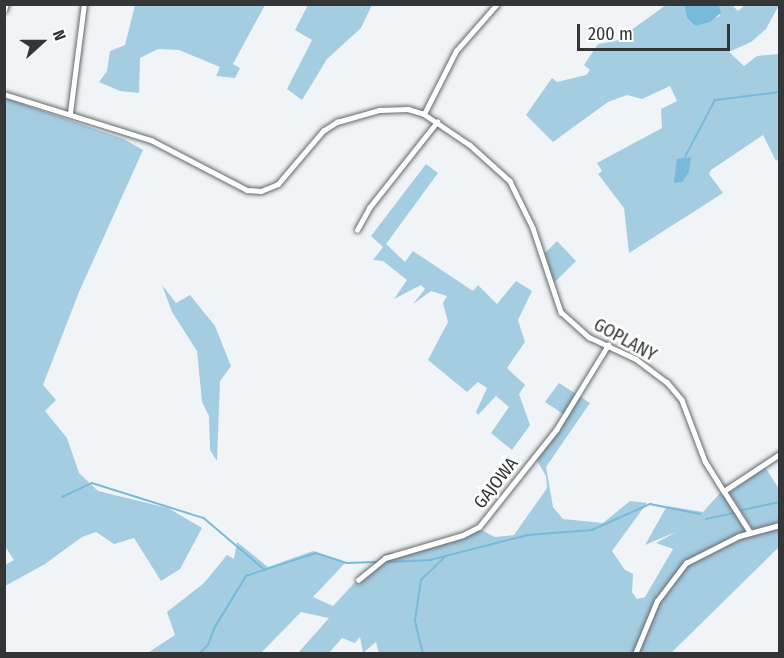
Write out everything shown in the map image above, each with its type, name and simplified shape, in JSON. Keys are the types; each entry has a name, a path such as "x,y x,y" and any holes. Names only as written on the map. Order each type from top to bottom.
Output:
{"street":[{"path":"4,10 6,4"},
{"path":"70,113 84,4"},
{"path":"424,114 456,51 497,4"},
{"name":"GOPLANY","path":"4,94 38,107 70,113 151,141 188,157 230,184 261,191 278,184 323,131 337,122 388,109 424,114 510,181 533,228 561,312 577,328 636,359 676,392 705,461 750,532"},
{"path":"357,230 369,208 437,122"},
{"name":"GAJOWA","path":"358,580 385,558 463,535 479,527 556,430 608,345"},
{"path":"724,492 780,454"},
{"path":"635,654 657,601 675,573 691,559 750,532 780,525"}],"shaded area":[{"path":"135,4 265,5 233,64 240,68 235,78 216,76 220,67 179,50 158,49 140,58 139,93 120,91 99,82 107,71 110,51 125,45"},
{"path":"308,5 372,5 361,28 327,59 302,100 287,89 312,40 295,30"},
{"path":"666,5 684,5 687,18 695,26 720,16 719,5 732,5 738,11 745,5 779,5 766,29 751,42 729,52 744,66 757,56 779,54 779,158 776,161 763,135 711,170 709,174 723,193 629,253 624,208 598,174 602,171 597,163 662,128 661,109 677,101 670,86 642,99 627,95 608,102 553,142 526,115 552,78 557,82 586,75 590,70 584,65 598,44 616,41"},
{"path":"684,5 719,5 721,13 710,22 695,26 687,18"},
{"path":"5,98 124,139 143,150 79,292 43,385 56,400 45,411 67,438 79,473 98,491 168,508 202,528 180,569 161,581 134,538 114,544 96,532 82,537 45,564 5,586 5,565 14,560 4,545"},
{"path":"691,157 689,172 682,182 674,183 677,159"},
{"path":"426,164 438,173 386,244 405,262 413,251 473,291 478,285 497,304 516,281 532,291 518,320 525,342 507,368 525,385 519,394 530,425 512,450 491,433 509,407 496,396 478,415 476,412 487,388 478,382 467,392 428,360 448,322 443,303 447,296 431,291 413,304 425,289 421,285 394,299 407,280 383,261 373,260 383,247 371,236"},
{"path":"557,241 576,261 553,284 544,254"},
{"path":"162,285 176,303 190,295 215,326 231,366 220,381 217,461 210,450 209,416 202,402 197,351 172,312"},
{"path":"559,383 590,403 546,467 553,507 563,519 603,523 630,501 647,503 612,551 625,570 633,574 632,592 637,599 645,597 673,549 656,543 676,532 645,545 667,506 703,512 721,492 749,534 779,528 779,547 671,653 379,654 376,642 363,653 360,637 355,643 342,638 329,653 298,653 329,618 301,612 261,653 146,654 175,635 167,612 204,583 227,555 234,559 237,542 268,567 313,551 346,562 313,597 333,606 357,580 378,567 372,565 385,554 393,552 394,557 479,529 495,537 514,535 547,488 546,476 535,457 566,416 545,402"},
{"path":"765,467 779,489 779,522 757,529 752,528 729,493"}],"waterway":[{"path":"685,157 715,100 780,92"},
{"path":"62,497 92,483 204,518 265,570"},
{"path":"742,510 780,502"},
{"path":"388,562 430,560 528,535 592,530 650,504 700,514"},
{"path":"706,519 734,513"},
{"path":"199,654 208,645 215,627 246,576 316,553 346,563 376,562"},
{"path":"423,654 415,621 421,580 444,558"}]}
